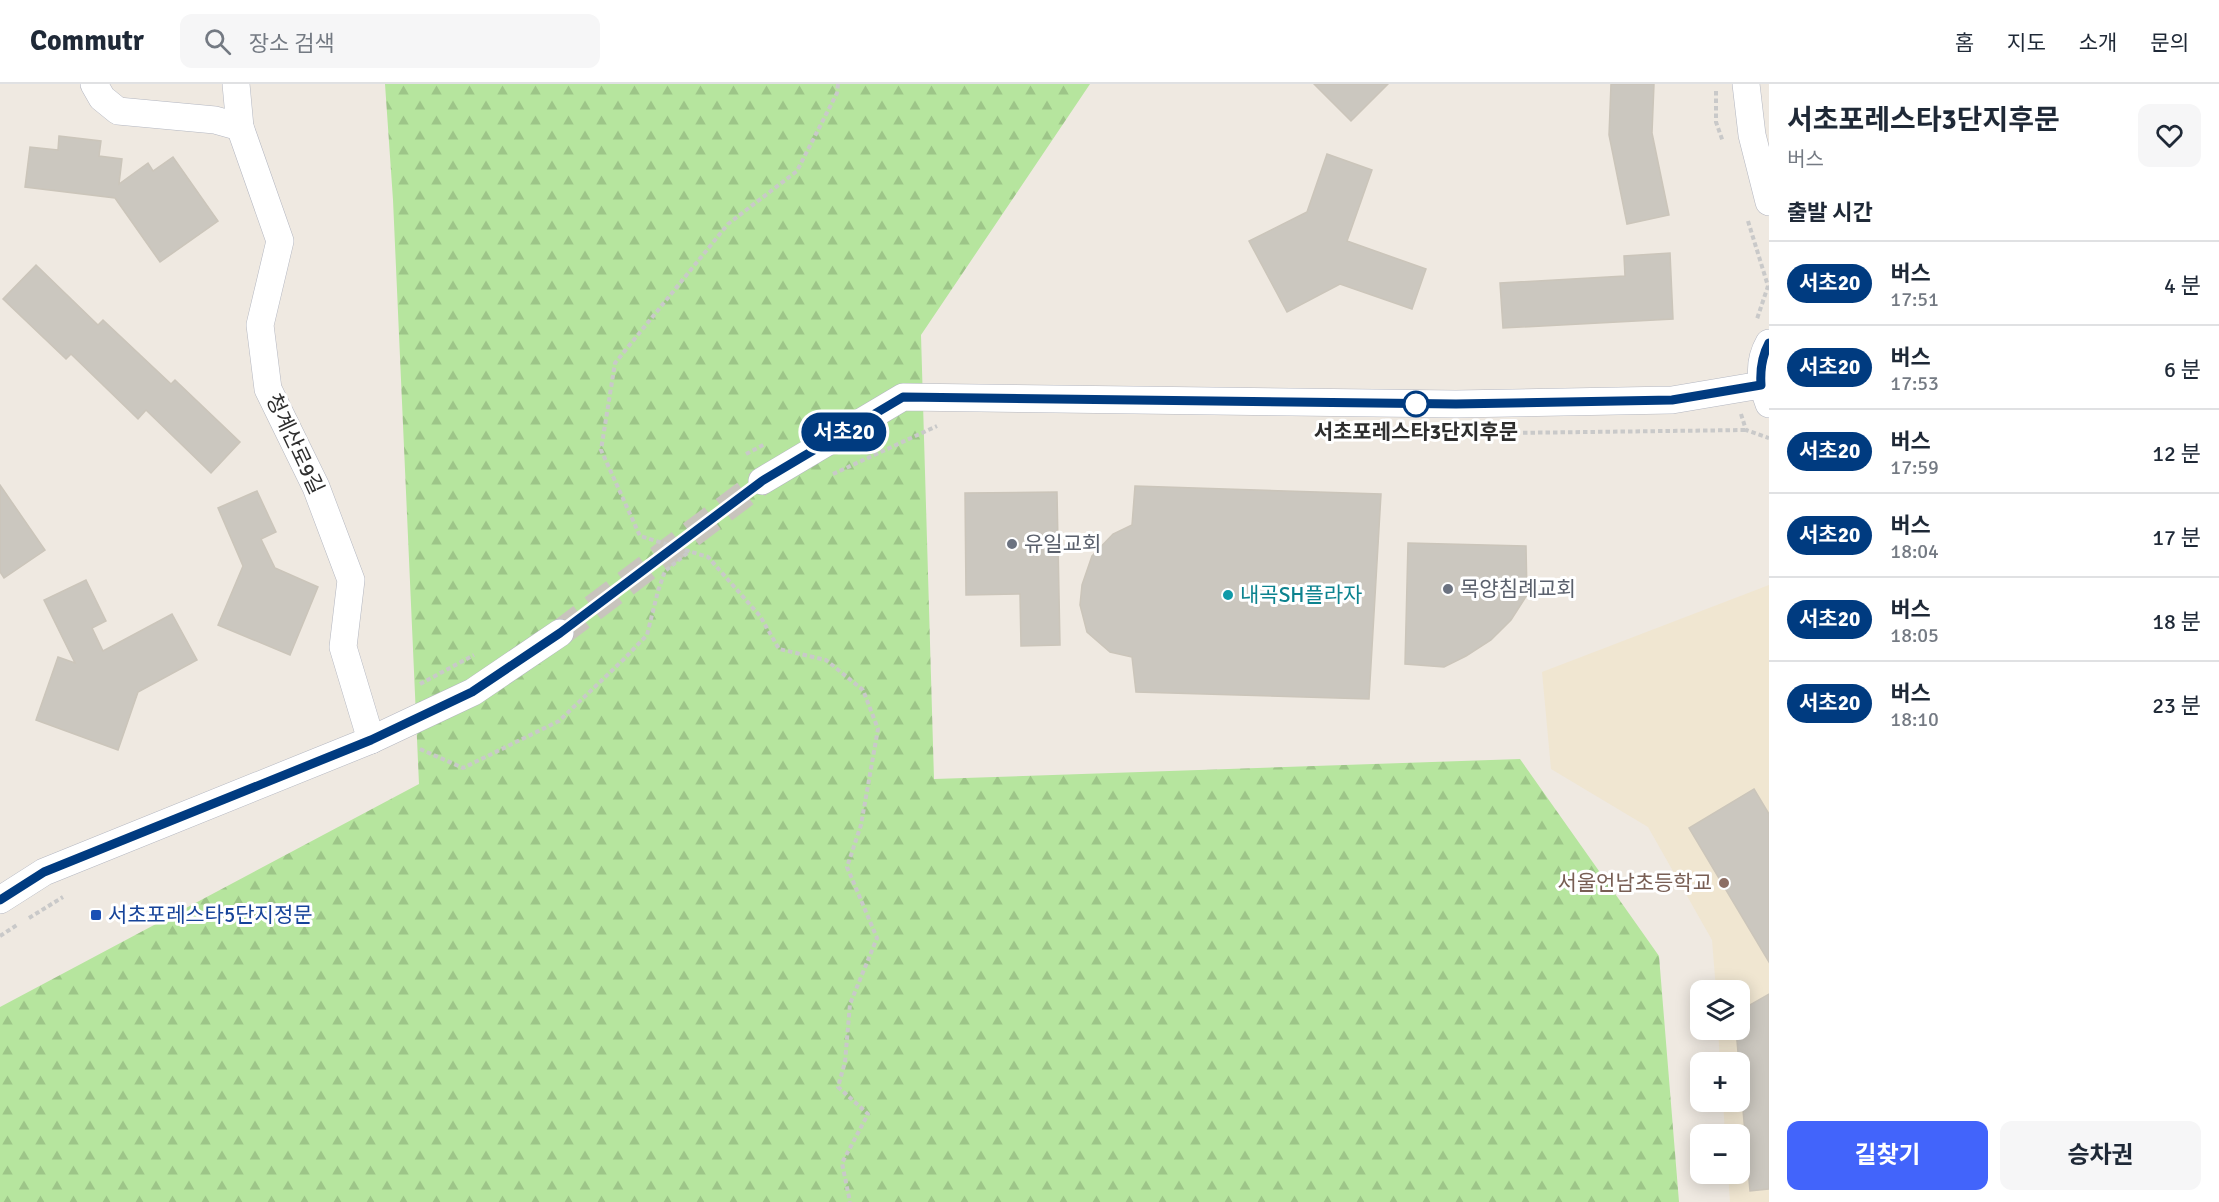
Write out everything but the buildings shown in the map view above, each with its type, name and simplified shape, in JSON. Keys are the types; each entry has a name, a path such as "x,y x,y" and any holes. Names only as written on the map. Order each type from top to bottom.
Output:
{"street":[{"path":"94,84 102,98 118,111 215,120 240,127"},
{"name":"청계산로9길","path":"236,84 240,127 280,242 260,325 268,389 316,487 351,580 343,647 371,740"},
{"path":"1746,84 1752,135 1769,202"},
{"path":"762,481 903,397 1456,404 1672,400 1734,390 1765,395 1760,373 1764,352 1762,333"},
{"path":"0,900 44,872 371,740 472,692 560,633"}],"path":[{"path":"838,84 837,93 796,171 728,224 615,363 601,450 640,536 708,556 760,616 779,649 826,660 862,690 878,729 861,825 848,867 877,938 850,1004 845,1062 838,1087 868,1114 842,1163 850,1202"},
{"path":"1716,84 1716,122 1723,144"},
{"path":"1747,220 1768,286 1762,333"},
{"path":"1734,390 1746,430"},
{"path":"831,475 937,426"},
{"path":"1500,433 1746,430 1769,438"},
{"path":"419,748 464,768 559,721 647,634 665,571 690,551"}],"shaded area":[{"name":"서울언남초등학교","path":"1769,585 1769,1202 1730,1202 1729,1184 1750,1184 1750,1124 1724,1124 1724,1112 1750,1112 1750,1052 1719,1052 1719,1040 1750,1040 1750,980 1715,980 1712,940 1648,827 1551,769 1542,672"}],"green space":[{"path":"385,84 1090,84 921,335 934,779 1520,759 1659,956 1679,1202 0,1202 0,1007 419,784 393,200"}],"tunnel":[{"path":"560,633 762,481"}],"bus line":[{"name":"서초20","path":"0,900 44,872 371,740 472,692 560,633 762,481 903,397 1456,404 1672,400 1761,385 1760,373 1764,352 1769,343"}],"place":[{"name":"서초포레스타3단지후문","path":"1416,404"},
{"name":"유일교회","path":"1012,544"},
{"name":"목양침례교회","path":"1448,589"},
{"name":"내곡SH플라자","path":"1228,595"},
{"name":"서울언남초등학교","path":"1724,883"},
{"name":"서초포레스타5단지정문","path":"96,915"}]}
